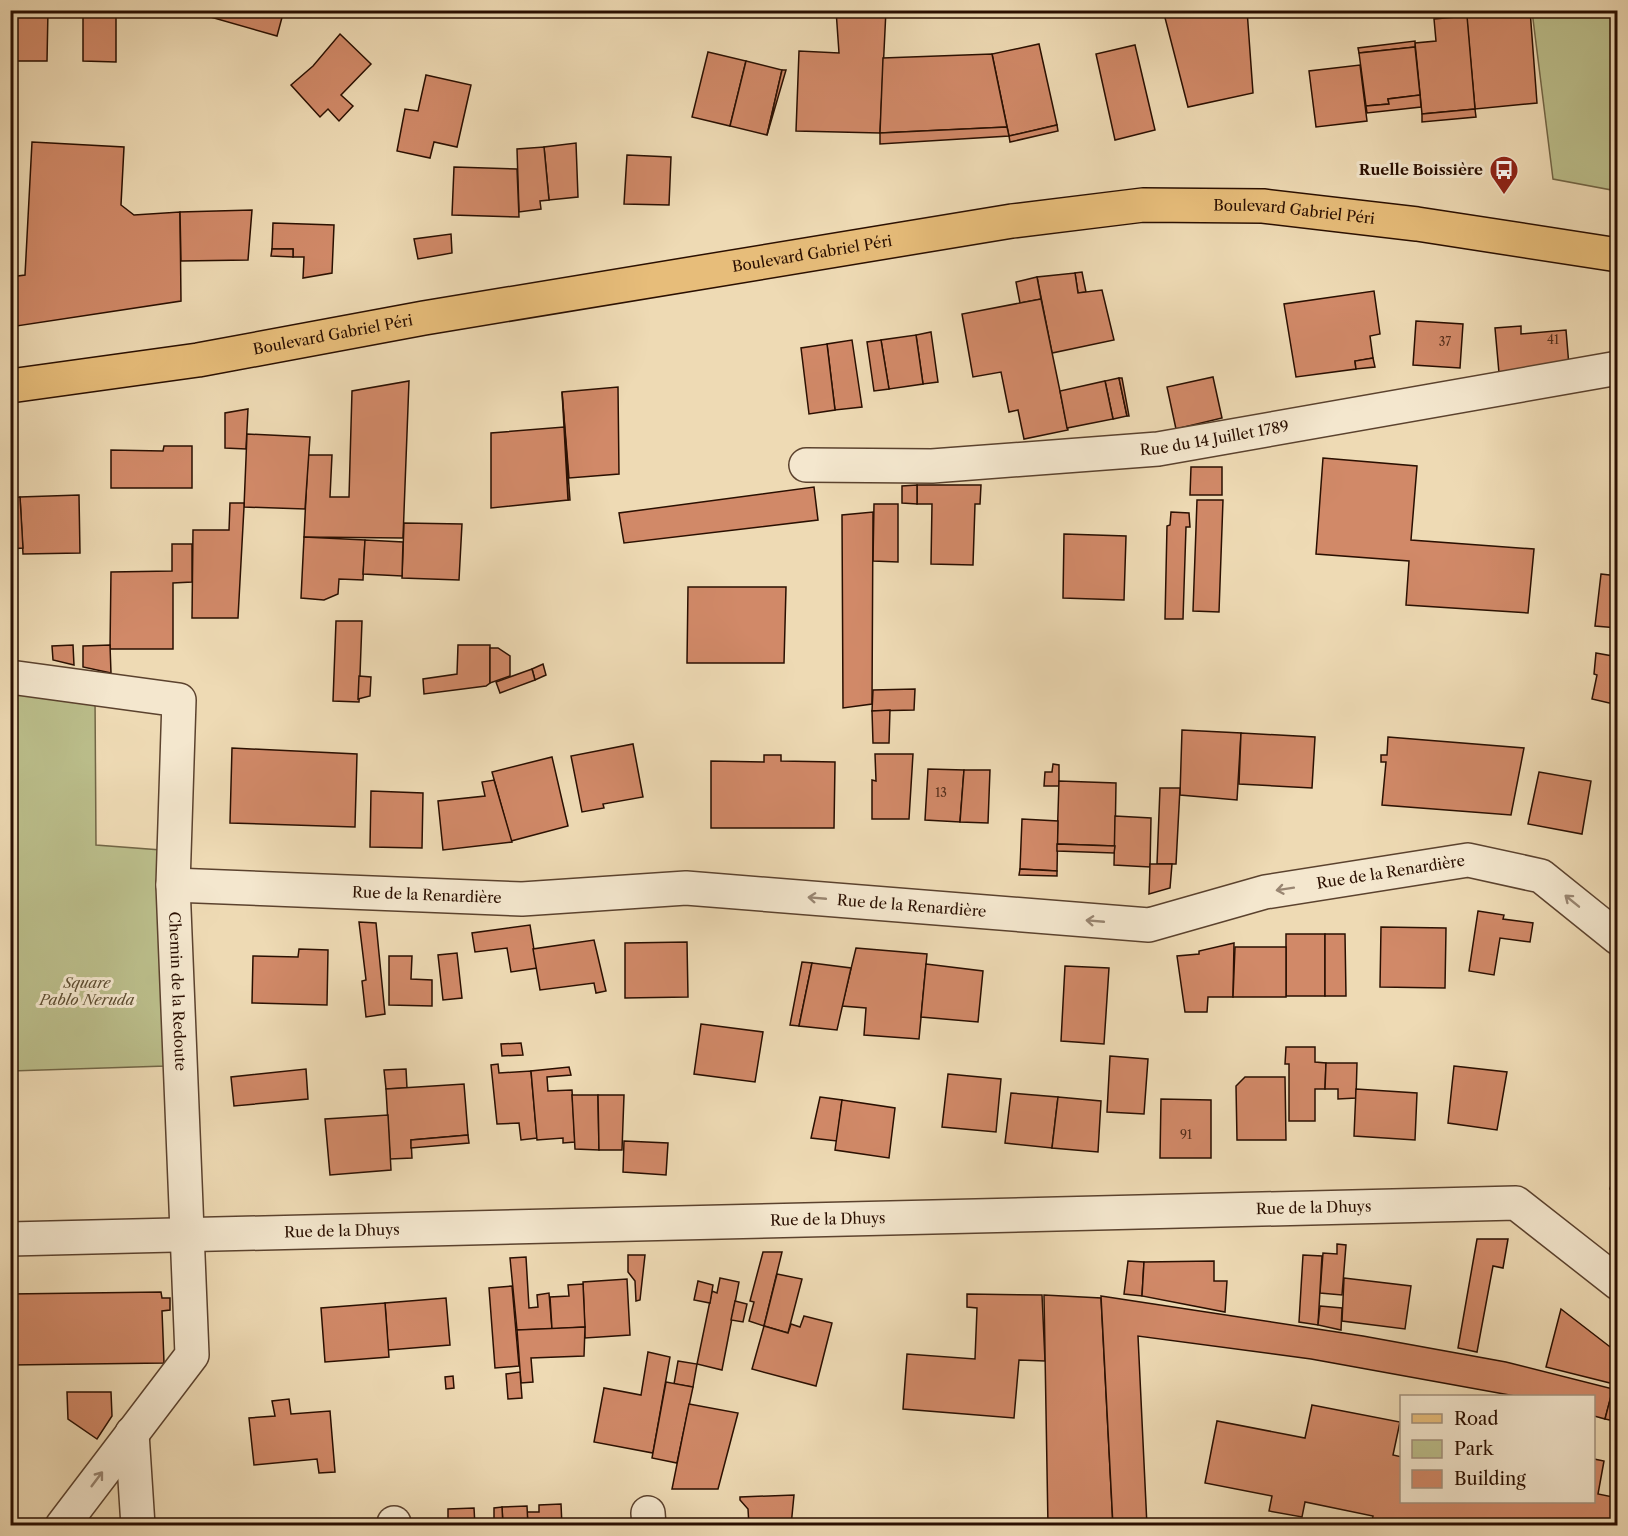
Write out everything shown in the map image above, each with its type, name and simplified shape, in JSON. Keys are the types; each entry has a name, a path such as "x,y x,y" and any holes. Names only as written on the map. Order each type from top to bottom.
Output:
{"main road":[{"name":"Boulevard Gabriel Péri","path":"10,386 198,360 424,318 1012,221 1143,205 1263,206 1417,224 1617,255"}],"street":[{"name":"Rue du 14 Juillet 1789","path":"807,465 932,466 1158,449 1617,368"},
{"name":"Chemin de la Redoute","path":"10,677 179,700 173,885 192,1355 62,1526"},
{"name":"Rue de la Renardière","path":"173,885 522,899 686,888 1149,925 1265,892 1468,860 1541,876 1617,938"},
{"name":"Rue de la Dhuys","path":"10,1239 1516,1203 1617,1283"},
{"path":"132,1433 138,1526"}],"green space":[{"path":"1532,11 1617,11 1617,191 1553,179"},
{"name":"Square Pablo Neruda","path":"10,685 95,695 96,845 161,850 166,1066 11,1071"}],"building":[{"path":"15,10 48,10 47,61 14,61"},
{"path":"83,10 116,10 116,62 83,61"},
{"path":"186,10 284,10 277,36"},
{"path":"836,10 886,10 880,133 796,131 799,51 839,53"},
{"path":"1163,10 1247,10 1253,93 1188,107"},
{"path":"1466,10 1530,10 1537,103 1475,109"},
{"path":"1467,16 1475,109 1422,114 1415,43 1436,41 1434,19"},
{"path":"340,34 371,64 341,95 353,106 339,121 328,109 320,117 291,85 313,66"},
{"path":"1415,41 1415,47 1359,53 1358,48"},
{"path":"1039,44 1057,125 1009,136 992,54"},
{"path":"1135,45 1155,130 1115,140 1096,54"},
{"path":"1415,47 1420,95 1388,99 1389,104 1366,106 1359,53"},
{"path":"708,52 746,61 730,126 692,117"},
{"path":"992,54 1007,127 880,133 883,58"},
{"path":"746,61 782,70 767,135 730,126"},
{"path":"1360,65 1367,121 1316,127 1309,71"},
{"path":"782,70 786,70 767,135"},
{"path":"426,75 471,85 457,147 434,142 430,158 397,151 405,109 418,111"},
{"path":"1420,95 1421,107 1367,113 1366,106 1389,104 1388,99"},
{"path":"1475,109 1476,117 1422,122 1422,114"},
{"path":"1057,125 1058,131 1010,142 1009,136"},
{"path":"1007,127 1009,136 880,144 880,133"},
{"path":"32,142 124,147 121,205 134,215 180,212 181,301 10,327 10,277 25,275"},
{"path":"576,143 578,197 549,200 544,147"},
{"path":"544,147 549,200 540,201 541,209 519,212 517,149"},
{"path":"627,155 671,157 669,205 624,204"},
{"path":"454,167 517,169 519,217 452,215"},
{"path":"252,210 248,260 181,261 180,212"},
{"path":"273,223 334,225 332,273 303,278 304,257 293,257 293,249 272,249"},
{"path":"451,234 452,253 418,259 414,239"},
{"path":"272,249 293,249 293,257 271,256"},
{"path":"1082,272 1086,292 1078,293 1075,273"},
{"path":"1075,273 1078,293 1102,290 1114,340 1052,353 1037,277"},
{"path":"1037,277 1041,299 1020,303 1016,282"},
{"path":"1374,291 1380,334 1370,336 1373,358 1355,361 1356,369 1296,377 1284,304"},
{"path":"1041,299 1068,430 1024,439 1018,410 1009,412 1001,372 973,377 962,314"},
{"path":"1416,321 1463,324 1460,368 1413,365"},
{"path":"1521,326 1521,334 1566,330 1569,366 1499,373 1495,328"},
{"path":"931,332 938,382 923,384 916,335"},
{"path":"916,335 923,384 889,389 881,340"},
{"path":"852,340 862,407 835,410 827,344"},
{"path":"881,340 889,389 874,391 867,342"},
{"path":"827,344 835,410 809,414 801,348"},
{"path":"1373,358 1375,367 1356,369 1355,361"},
{"path":"1213,377 1222,418 1176,429 1167,387"},
{"path":"1119,378 1127,416 1113,419 1105,381"},
{"path":"1119,378 1122,378 1129,416 1127,416"},
{"path":"409,381 403,538 304,537 308,455 332,455 330,497 349,497 352,391"},
{"path":"1105,381 1113,419 1067,428 1060,391"},
{"path":"618,387 619,474 569,478 562,392"},
{"path":"562,392 570,500 568,500"},
{"path":"248,409 246,449 225,448 225,413"},
{"path":"564,427 568,500 491,508 491,433"},
{"path":"247,434 310,437 305,509 244,507"},
{"path":"164,446 192,446 192,488 111,488 111,450 163,451"},
{"path":"1323,458 1417,466 1411,540 1534,549 1528,613 1406,605 1409,561 1316,554"},
{"path":"1191,467 1222,467 1222,495 1190,495"},
{"path":"917,485 981,485 980,504 975,504 973,565 931,564 932,504 917,504"},
{"path":"917,485 917,504 902,503 902,486"},
{"path":"814,487 818,520 624,543 619,513"},
{"path":"79,495 80,553 23,554 20,497"},
{"path":"20,497 23,548 10,549 10,498"},
{"path":"1197,500 1223,500 1219,612 1193,611"},
{"path":"230,503 244,503 238,618 192,618 193,530 229,530"},
{"path":"874,504 898,504 898,562 873,561"},
{"path":"873,512 872,704 843,708 842,515"},
{"path":"1171,512 1189,513 1190,527 1186,527 1183,619 1165,619 1167,526 1170,525"},
{"path":"404,523 462,524 459,580 402,578"},
{"path":"1064,534 1126,536 1124,600 1063,598"},
{"path":"304,537 365,540 363,580 339,579 338,594 324,600 301,598"},
{"path":"365,540 403,542 402,576 363,574"},
{"path":"172,544 192,544 192,582 173,583 173,649 110,649 111,572 172,571"},
{"path":"1601,574 1618,576 1618,628 1595,626"},
{"path":"688,587 786,587 784,663 687,663"},
{"path":"336,621 362,621 359,702 333,701"},
{"path":"73,645 74,665 53,660 52,646"},
{"path":"110,645 111,673 83,667 83,646"},
{"path":"458,645 490,645 490,683 486,686 424,694 423,679 457,674"},
{"path":"490,648 498,648 510,656 510,676 490,683"},
{"path":"1596,653 1618,657 1618,705 1592,699 1597,675 1594,674"},
{"path":"543,664 546,675 535,680 532,669"},
{"path":"532,669 535,680 500,693 496,682"},
{"path":"359,676 371,677 370,696 358,699"},
{"path":"915,689 914,710 872,711 873,690"},
{"path":"890,710 889,743 873,743 872,711"},
{"path":"1182,730 1241,733 1237,800 1180,795"},
{"path":"1241,733 1315,737 1312,788 1239,784"},
{"path":"1388,737 1524,748 1511,815 1382,805 1386,762 1381,762 1381,755 1387,755"},
{"path":"633,744 643,797 603,804 604,808 582,812 571,756"},
{"path":"232,748 357,754 355,827 230,823"},
{"path":"875,754 913,754 909,819 872,819 872,780 876,781"},
{"path":"764,755 781,755 781,761 835,762 834,828 711,828 711,761 764,762"},
{"path":"552,757 568,826 511,841 492,772"},
{"path":"1053,764 1059,765 1059,786 1044,786 1045,772 1052,772"},
{"path":"928,769 964,770 960,822 925,820"},
{"path":"964,770 990,770 988,823 960,822"},
{"path":"1539,772 1591,781 1582,834 1528,824"},
{"path":"494,780 512,842 443,850 438,801 485,796 482,782"},
{"path":"1059,781 1116,783 1115,846 1057,844"},
{"path":"1160,788 1180,788 1176,864 1157,864"},
{"path":"371,791 423,793 422,848 370,847"},
{"path":"1115,816 1151,818 1150,867 1114,865"},
{"path":"1022,819 1058,821 1057,871 1020,869"},
{"path":"1057,844 1115,846 1114,853 1057,851"},
{"path":"1150,864 1172,864 1170,888 1149,894"},
{"path":"1020,869 1057,871 1057,876 1019,875"},
{"path":"1478,911 1504,915 1503,919 1533,923 1530,942 1500,938 1494,975 1469,971"},
{"path":"359,922 376,923 385,1014 366,1017 362,981 366,980"},
{"path":"530,925 537,968 511,972 507,948 475,952 472,933"},
{"path":"1381,927 1446,928 1445,988 1380,987"},
{"path":"1286,934 1325,934 1325,996 1286,996"},
{"path":"1325,934 1345,934 1346,996 1325,996"},
{"path":"594,940 606,991 596,993 594,983 540,990 533,949"},
{"path":"687,942 688,997 625,998 625,943"},
{"path":"1234,943 1233,997 1208,997 1207,1012 1185,1012 1177,956 1199,954 1199,951"},
{"path":"1235,947 1286,947 1286,997 1233,997"},
{"path":"856,948 927,954 919,1039 864,1035 866,1008 842,1006"},
{"path":"299,949 328,950 327,1005 252,1003 253,956 298,957"},
{"path":"457,953 462,998 443,1000 438,955"},
{"path":"389,956 412,956 411,979 432,980 432,1006 389,1005"},
{"path":"802,962 812,963 799,1026 790,1025"},
{"path":"812,963 851,968 837,1030 799,1026"},
{"path":"926,964 983,971 978,1022 921,1017"},
{"path":"1065,966 1109,968 1104,1044 1061,1041"},
{"path":"701,1024 763,1032 755,1082 694,1074"},
{"path":"521,1043 523,1055 502,1056 501,1044"},
{"path":"1286,1047 1315,1047 1315,1062 1326,1063 1325,1089 1315,1089 1315,1121 1289,1121 1289,1064 1285,1064"},
{"path":"1110,1056 1148,1059 1144,1114 1107,1112"},
{"path":"1326,1063 1357,1063 1356,1098 1338,1099 1338,1089 1325,1089"},
{"path":"498,1064 499,1073 531,1071 537,1138 521,1140 519,1123 497,1124 491,1065"},
{"path":"1454,1066 1507,1072 1497,1130 1448,1123"},
{"path":"569,1067 571,1075 547,1077 548,1091 572,1090 575,1142 563,1143 563,1138 537,1140 531,1071"},
{"path":"306,1069 308,1099 234,1106 231,1077"},
{"path":"406,1069 407,1088 386,1089 384,1070"},
{"path":"948,1074 1001,1079 996,1132 942,1127"},
{"path":"1245,1077 1285,1077 1286,1140 1237,1140 1236,1086"},
{"path":"464,1084 468,1135 411,1140 412,1158 390,1159 386,1089"},
{"path":"1356,1089 1417,1093 1415,1140 1354,1136"},
{"path":"1011,1093 1058,1097 1052,1148 1005,1143"},
{"path":"572,1095 598,1095 599,1150 575,1149"},
{"path":"598,1095 624,1095 622,1150 599,1150"},
{"path":"820,1097 842,1100 837,1141 811,1138"},
{"path":"1058,1097 1101,1101 1098,1152 1052,1148"},
{"path":"1161,1099 1211,1100 1211,1158 1160,1158"},
{"path":"842,1100 895,1108 889,1158 835,1150"},
{"path":"388,1115 391,1170 330,1175 325,1119"},
{"path":"468,1135 469,1143 411,1148 411,1140"},
{"path":"624,1141 668,1143 666,1175 623,1172"},
{"path":"1618,1158 1618,1191 1610,1189"},
{"path":"1477,1239 1508,1239 1503,1268 1493,1266 1477,1352 1458,1348"},
{"path":"1337,1244 1346,1245 1342,1295 1320,1293 1323,1253 1337,1254"},
{"path":"763,1252 782,1252 764,1326 749,1321 754,1302 750,1301"},
{"path":"628,1255 645,1255 640,1300 636,1301 635,1281 628,1272"},
{"path":"1303,1255 1322,1256 1318,1325 1299,1322"},
{"path":"526,1257 529,1308 538,1307 537,1295 549,1293 552,1329 517,1330 510,1258"},
{"path":"1128,1261 1144,1262 1142,1296 1124,1294"},
{"path":"1214,1261 1214,1281 1227,1281 1225,1312 1142,1296 1144,1262"},
{"path":"777,1274 802,1279 788,1333 764,1326"},
{"path":"720,1278 739,1282 722,1370 697,1364 712,1291 717,1293"},
{"path":"1344,1278 1411,1286 1405,1329 1342,1321"},
{"path":"627,1279 630,1335 585,1338 583,1282"},
{"path":"698,1281 713,1285 710,1303 694,1300"},
{"path":"583,1284 585,1327 552,1329 550,1297 569,1296 568,1285"},
{"path":"512,1286 519,1366 495,1368 489,1288"},
{"path":"161,1292 162,1298 170,1298 170,1310 162,1311 164,1363 10,1365 10,1294"},
{"path":"967,1294 1042,1295 1045,1361 1019,1360 1014,1418 903,1409 907,1354 975,1359 977,1308 967,1307"},
{"path":"1044,1295 1101,1298 1113,1526 1048,1526"},
{"path":"1101,1296 1363,1336 1506,1362 1613,1389 1605,1419 1595,1416 1595,1395 1509,1395 1311,1359 1138,1336 1147,1526 1113,1526"},
{"path":"446,1298 450,1345 388,1350 385,1303"},
{"path":"735,1301 747,1304 743,1322 731,1320"},
{"path":"385,1303 389,1357 325,1362 321,1308"},
{"path":"1320,1306 1342,1308 1341,1330 1318,1325"},
{"path":"1561,1309 1618,1353 1614,1384 1546,1367"},
{"path":"804,1316 832,1323 816,1386 752,1369 764,1326 788,1333 791,1324 800,1327"},
{"path":"585,1327 584,1356 531,1358 533,1382 521,1383 517,1330"},
{"path":"648,1352 670,1357 653,1453 594,1442 604,1388 641,1395"},
{"path":"678,1361 697,1364 693,1387 674,1384"},
{"path":"520,1372 522,1398 508,1399 506,1374"},
{"path":"453,1376 454,1388 446,1389 445,1377"},
{"path":"666,1382 693,1387 677,1463 652,1458"},
{"path":"67,1392 111,1392 112,1416 97,1439 68,1419"},
{"path":"1612,1392 1618,1393 1618,1422 1605,1419"},
{"path":"289,1399 291,1414 330,1411 335,1472 319,1473 317,1459 254,1465 249,1418 275,1416 272,1401"},
{"path":"689,1404 738,1413 718,1489 672,1489"},
{"path":"1312,1405 1400,1422 1393,1455 1400,1457 1400,1503 1595,1503 1595,1459 1604,1461 1598,1494 1618,1498 1618,1526 1426,1526 1406,1521 1405,1526 1371,1526 1373,1516 1305,1502 1302,1517 1269,1511 1272,1496 1205,1483 1217,1421 1305,1438"},
{"path":"794,1495 791,1526 749,1526 748,1509 740,1497"},
{"path":"561,1504 562,1526 528,1526 527,1512 539,1512 539,1505"},
{"path":"527,1506 528,1526 503,1526 502,1507"},
{"path":"502,1507 503,1526 494,1526 494,1508"},
{"path":"474,1508 475,1526 448,1526 448,1509"}],"place":[{"name":"Ruelle Boissière","path":"1504,196"}]}
